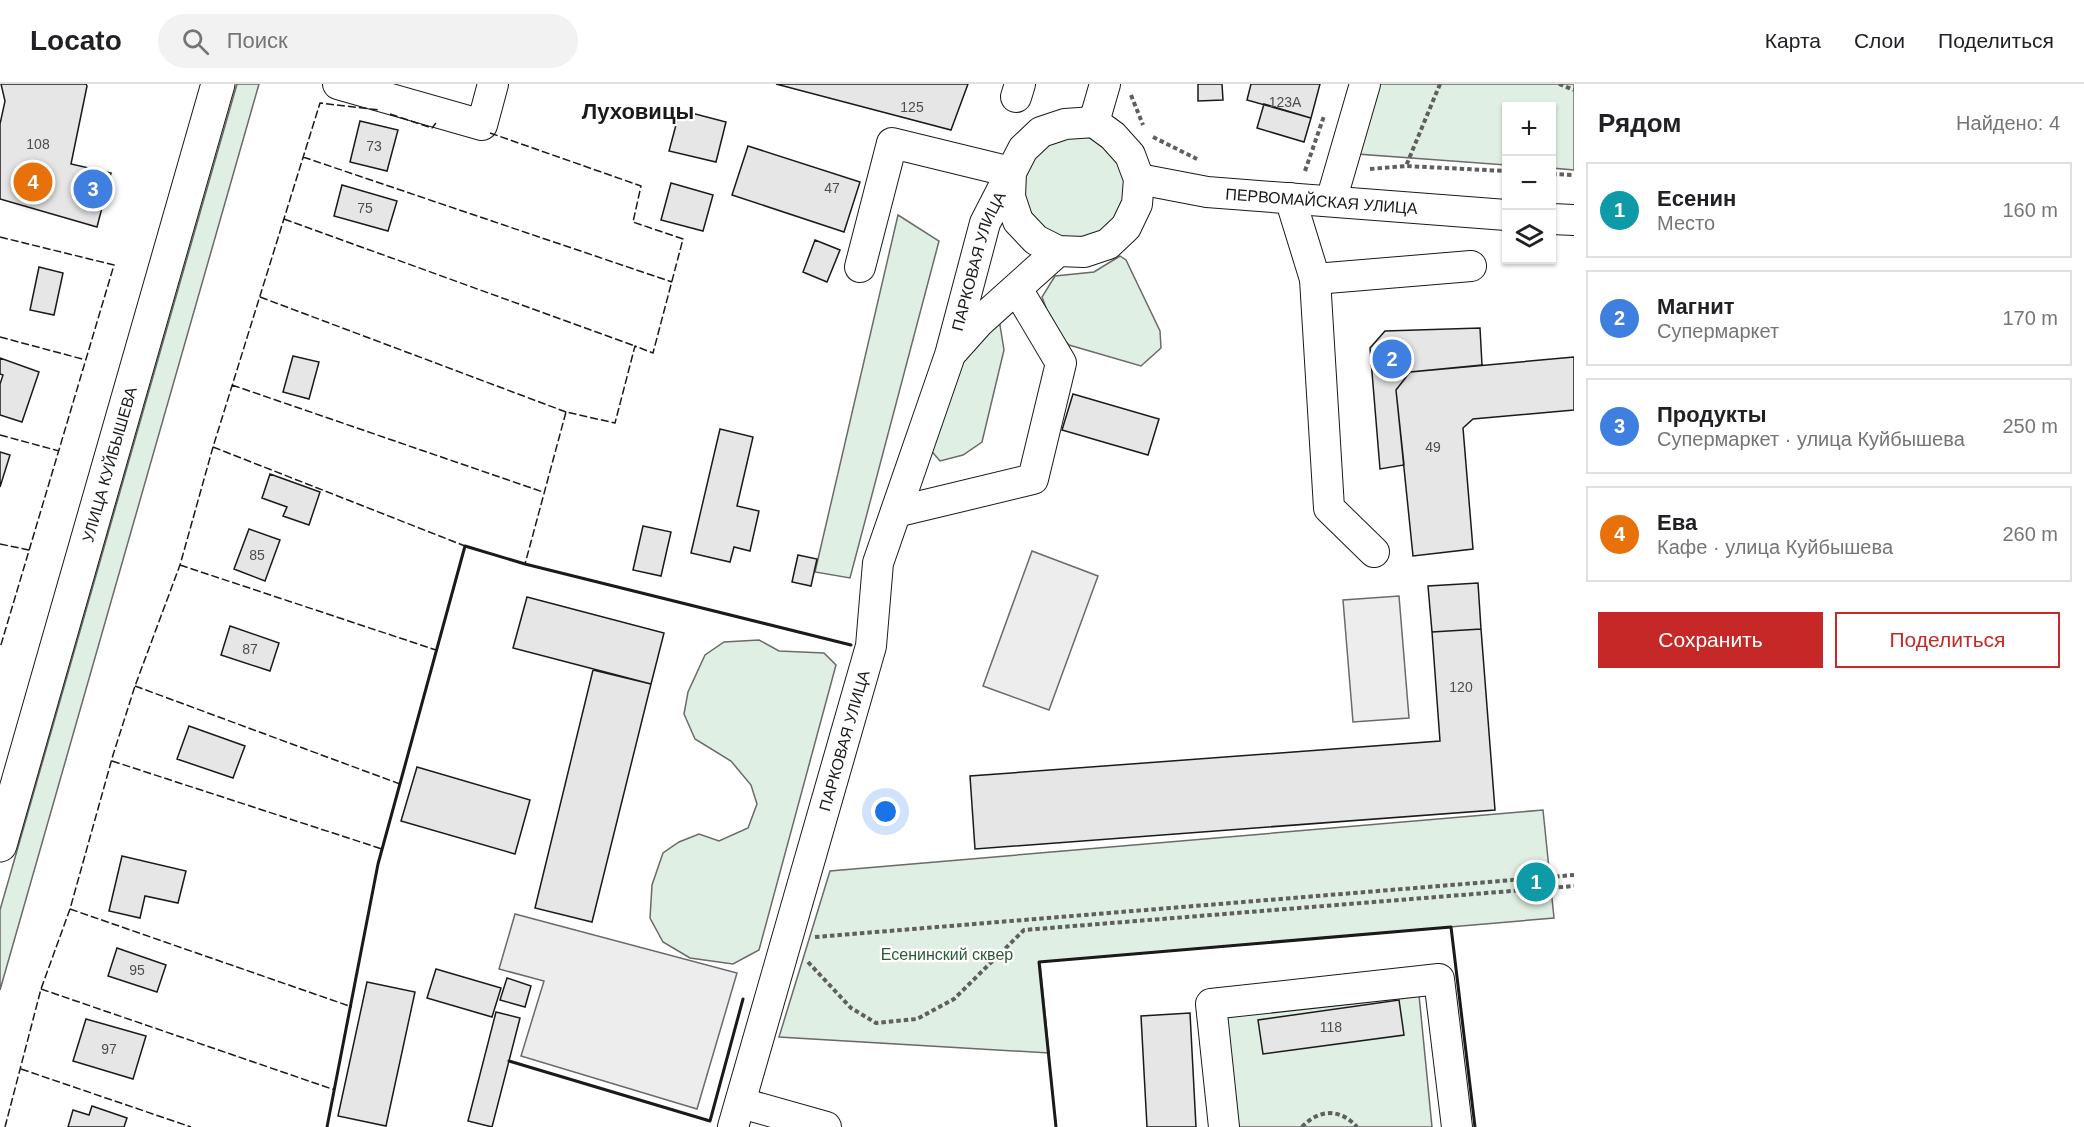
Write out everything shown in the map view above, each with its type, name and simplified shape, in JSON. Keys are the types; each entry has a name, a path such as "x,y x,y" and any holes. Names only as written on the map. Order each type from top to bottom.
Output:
{"highway":[{"name":"УЛИЦА КУЙБЫШЕВА","path":"0,845 218,84"}],"street":[{"path":"338,84 482,125 493,84"},
{"path":"1094,122 1105,84"},
{"path":"1331,201 1365,84"},
{"path":"1094,122 1113,136 1130,155 1139,179 1137,204 1126,227 1107,244 1084,252 1058,251 1036,240 1018,221 1010,197 1011,172 1023,149 1041,132 1065,124 1094,122"},
{"path":"860,267 892,142 1011,172"},
{"name":"ПАРКОВАЯ УЛИЦА","path":"737,1115 871,646 878,563 950,355 985,223 1011,172"},
{"name":"ПЕРВОМАЙСКАЯ УЛИЦА","path":"1139,179 1207,192 1502,215"},
{"path":"1290,198 1315,279 1329,507 1374,552"},
{"path":"1556,219 1574,220"},
{"name":"ПАРКОВАЯ УЛИЦА","path":"950,355 979,322 1058,251"},
{"path":"1315,279 1471,266"},
{"path":"896,512 1033,479 1061,363 1017,289"},
{"path":"1224,1127 1211,1004 1439,979 1457,1127"},
{"path":"737,1115 826,1127"}],"path":[{"path":"1134,84 1131,95 1146,133 1199,160"},
{"path":"1440,84 1406,166 1502,171"},
{"path":"1559,84 1574,90"},
{"path":"1556,174 1574,175"},
{"path":"788,939 1574,875"},
{"path":"788,939 851,1008 876,1023 917,1019 954,999 1024,930 1574,886"},
{"path":"1302,1127 1318,1114 1330,1112 1340,1114 1357,1127"}],"green space":[{"path":"237,84 259,84 0,990 0,910"},
{"path":"1380,84 1574,84 1574,170 1556,168 1556,102 1502,102 1502,165 1357,154"},
{"path":"1075,136 1095,139 1104,144 1118,158 1123,167 1126,187 1123,207 1118,216 1104,230 1095,235 1075,238 1055,235 1046,230 1032,216 1027,207 1024,187 1027,167 1032,158 1046,144 1055,139"},
{"path":"898,215 939,241 850,578 815,572"},
{"path":"1120,256 1126,260 1160,331 1161,348 1141,366 1069,345 1054,329 1042,297 1055,276 1094,272"},
{"path":"999,319 1004,350 982,442 963,455 940,461 928,447 958,359"},
{"path":"759,640 779,651 824,653 836,665 759,950 733,964 690,958 663,942 650,918 652,885 663,853 679,842 699,834 719,841 748,828 757,804 751,785 731,761 695,739 684,714 688,692 705,655 724,642"},
{"name":"Есенинский сквер","path":"1543,810 1554,918 1040,962 1049,1053 779,1037 830,871"},
{"path":"1419,995 1432,1127 1235,1127 1226,1014"}],"shaded area":[{"path":"1032,551 1098,576 1049,710 983,686"},
{"path":"1399,596 1409,718 1353,722 1343,600"},
{"path":"515,914 737,973 697,1109 521,1056 544,981 499,969"}],"building":[{"path":"1,84 86,84 71,164 111,173 97,227 0,199 0,124 5,101"},
{"path":"776,84 968,84 951,130"},
{"path":"1198,84 1222,84 1223,100 1198,101"},
{"path":"1251,84 1320,84 1311,118 1247,100"},
{"path":"1264,104 1311,118 1304,142 1257,128"},
{"path":"680,110 726,122 716,162 669,151"},
{"path":"360,121 398,130 387,171 350,162"},
{"path":"748,146 860,182 844,232 732,195"},
{"path":"671,183 713,195 703,231 661,220"},
{"path":"342,185 397,201 388,231 334,216"},
{"path":"815,240 840,250 827,282 803,272"},
{"path":"39,267 63,273 54,315 30,310"},
{"path":"1480,328 1482,365 1410,372 1396,390 1404,465 1380,469 1370,348 1385,331"},
{"path":"293,356 319,362 309,399 283,392"},
{"path":"1574,357 1574,410 1473,419 1463,428 1473,549 1413,556 1396,390 1410,372"},
{"path":"0,358 39,372 22,422 0,415 0,384 3,375 0,374"},
{"path":"1073,394 1159,419 1148,455 1062,430"},
{"path":"720,429 753,437 737,506 759,511 750,551 734,547 730,562 691,553"},
{"path":"0,452 10,455 0,487"},
{"path":"270,474 320,492 309,525 283,516 287,507 262,498"},
{"path":"643,526 671,532 661,576 633,570"},
{"path":"249,529 280,540 265,581 234,569"},
{"path":"798,555 817,559 811,586 792,582"},
{"path":"1478,583 1481,629 1432,632 1428,586"},
{"path":"527,597 664,633 651,684 513,648"},
{"path":"230,626 279,643 270,671 221,655"},
{"path":"1481,629 1495,810 975,849 970,776 1440,741 1432,632"},
{"path":"593,670 651,684 592,922 535,908"},
{"path":"189,726 245,746 233,778 177,759"},
{"path":"417,767 530,800 515,854 401,821"},
{"path":"122,856 186,871 178,903 145,896 140,918 109,911"},
{"path":"117,948 166,965 157,992 108,976"},
{"path":"436,969 501,988 492,1017 427,998"},
{"path":"507,978 531,986 525,1007 500,1000"},
{"path":"367,982 415,992 386,1126 338,1116"},
{"path":"1399,1000 1404,1035 1263,1054 1258,1020"},
{"path":"496,1012 520,1018 492,1127 468,1121"},
{"path":"1190,1013 1196,1127 1147,1127 1141,1016"},
{"path":"86,1019 146,1036 133,1079 73,1061"},
{"path":"92,1106 127,1118 124,1127 68,1127 73,1110 89,1115"}],"fence":[{"path":"5,1127 41,989 70,909 113,755 135,686 180,565 213,447 320,103 379,110"},
{"path":"390,114 432,128 436,123"},
{"path":"490,133 641,186 633,222 683,239 653,353 635,346 615,423 566,412 525,564"},
{"path":"303,157 672,282"},
{"path":"284,219 635,346"},
{"path":"0,237 114,265 0,648"},
{"path":"260,297 566,412"},
{"path":"0,337 86,360"},
{"path":"232,385 543,492"},
{"path":"0,435 59,451"},
{"path":"213,447 465,546"},
{"path":"0,544 29,550"},
{"path":"180,565 436,650"},
{"path":"135,686 400,784"},
{"path":"112,761 382,849"},
{"path":"70,909 352,1007"},
{"path":"41,989 335,1090"},
{"path":"21,1069 191,1127"}],"wall":[{"path":"327,1127 378,864 465,546 525,564 851,645"},
{"path":"1056,1127 1039,962 1451,927 1475,1127"},
{"path":"509,1061 710,1121 743,999"}],"place":[{"name":"Ева","path":"33,182"},
{"name":"Продукты","path":"93,189"},
{"name":"Магнит","path":"1392,359"},
{"name":"Есенин","path":"1536,882"}],"district":[{"name":"Луховицы","path":"638,111"}]}
